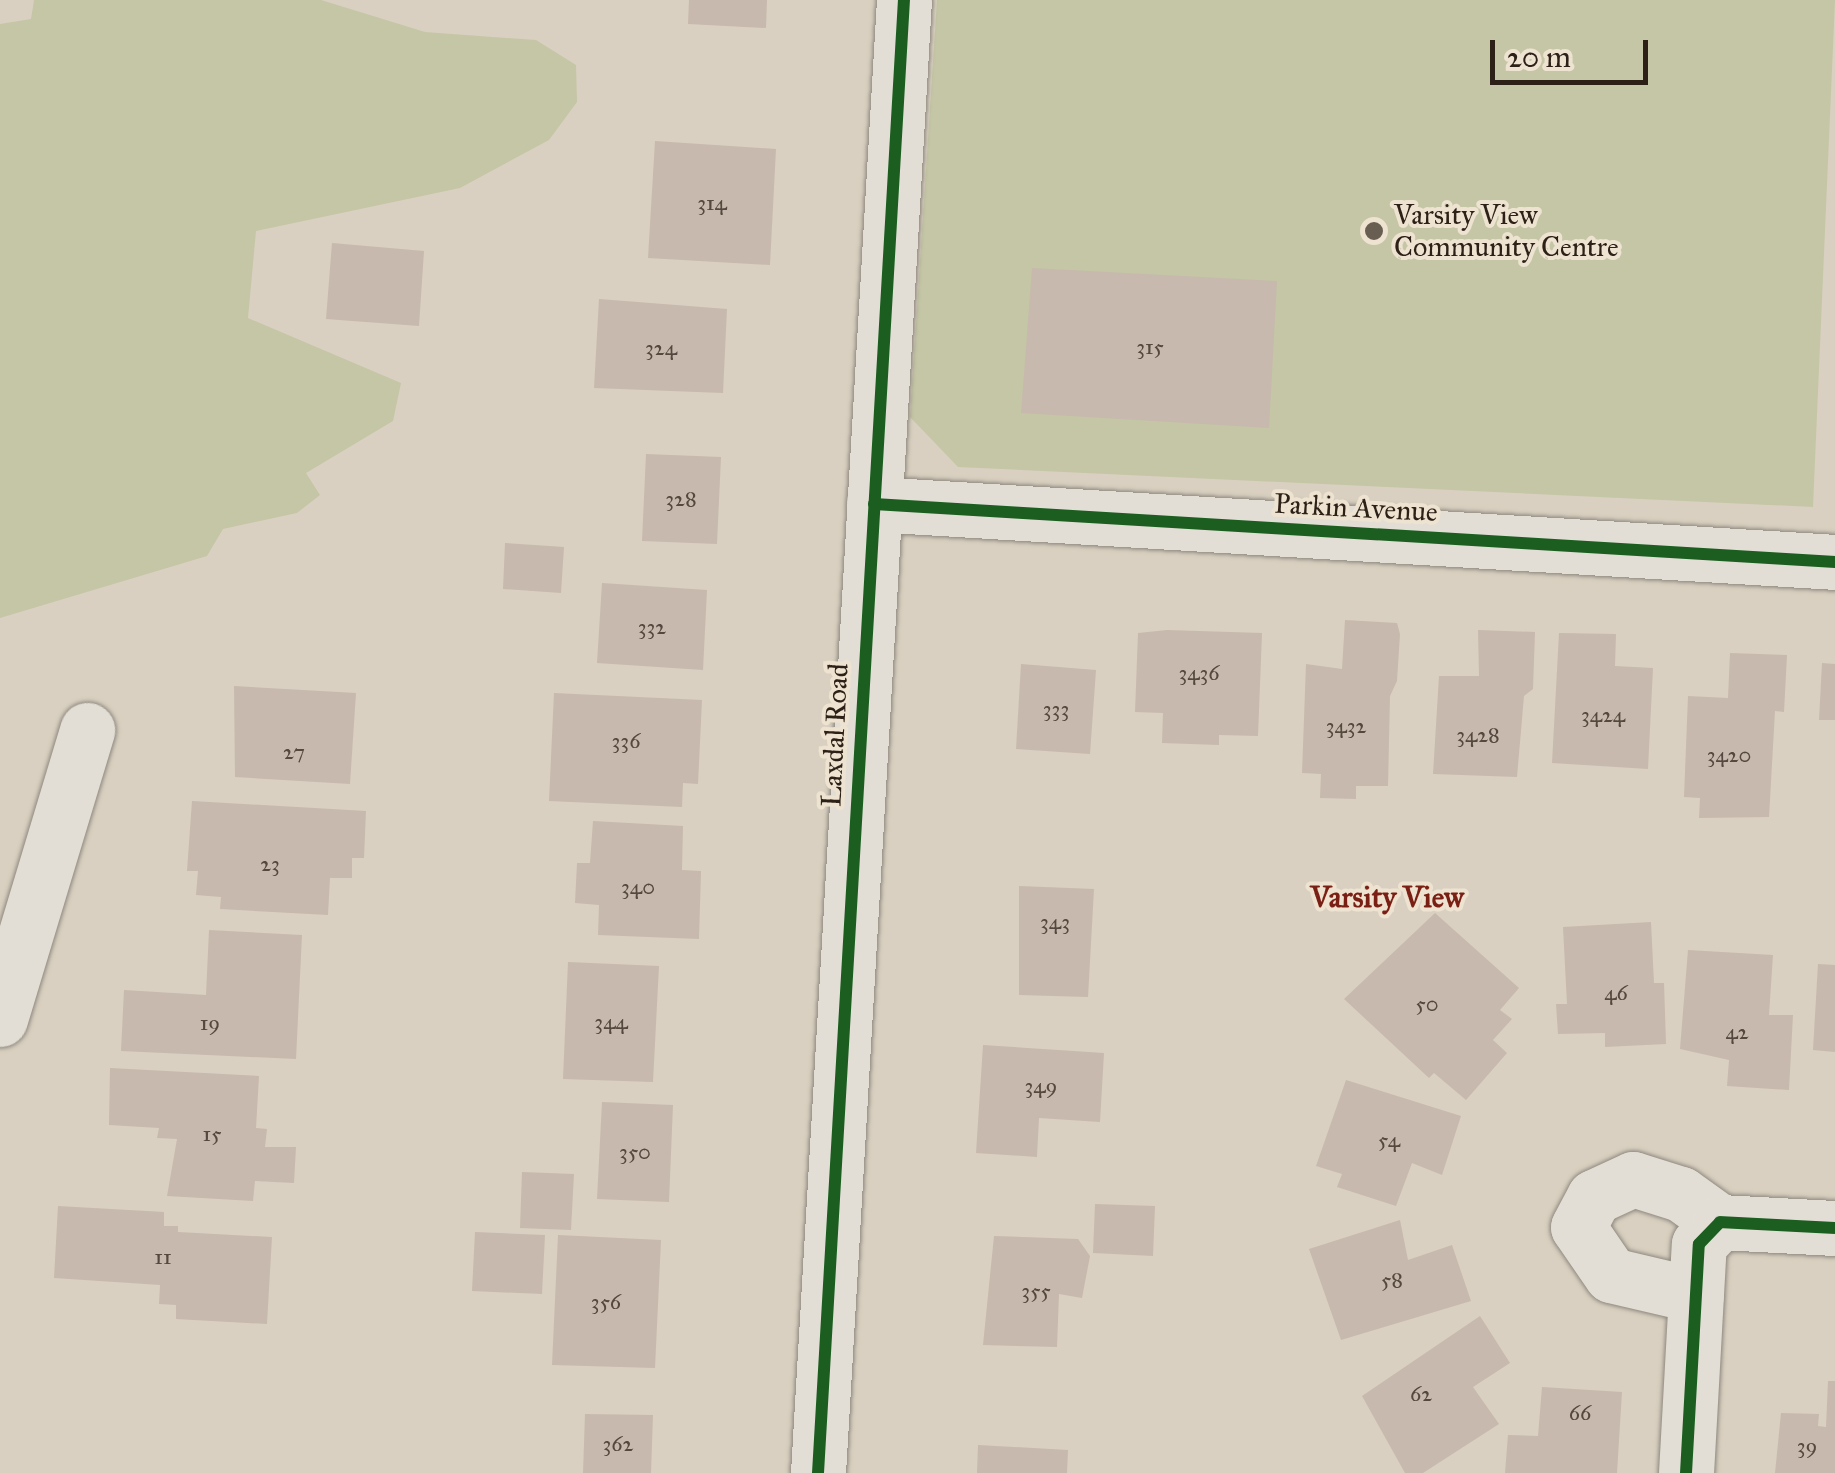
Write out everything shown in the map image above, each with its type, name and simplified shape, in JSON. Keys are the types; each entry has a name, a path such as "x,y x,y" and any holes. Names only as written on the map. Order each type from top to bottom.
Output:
{"street":[{"name":"Laxdal Road","path":"818,1473 904,0"},
{"name":"Parkin Avenue","path":"874,504 1835,562"},
{"path":"0,1018 87,730"},
{"path":"1696,1295 1610,1275 1578,1226 1594,1196 1633,1179 1680,1194 1720,1222 1835,1228"},
{"path":"1686,1473 1699,1244 1720,1222"}],"green space":[{"path":"34,0 321,0 425,32 536,40 576,65 577,102 549,140 460,188 256,231 248,318 401,383 393,421 306,473 320,495 297,513 223,529 207,556 0,618 0,24 31,19"},
{"name":"Varsity View Community Centre","path":"937,0 1835,0 1813,507 958,467 910,417"}],"building":[{"path":"689,0 767,0 766,28 688,24"},
{"path":"655,141 776,149 770,265 648,258"},
{"path":"332,243 424,251 419,326 326,319"},
{"path":"1032,268 1277,281 1269,428 1021,413"},
{"path":"599,299 727,309 723,393 594,388"},
{"path":"646,454 721,457 717,544 642,541"},
{"path":"505,543 564,547 561,593 503,589"},
{"path":"602,583 707,590 703,670 597,663"},
{"path":"1345,620 1397,623 1400,634 1397,681 1390,696 1388,786 1356,786 1356,799 1320,798 1321,774 1302,773 1306,664 1342,669"},
{"path":"1478,630 1535,632 1533,689 1524,696 1517,777 1433,774 1439,676 1479,676"},
{"path":"1138,633 1262,633 1258,736 1219,735 1219,745 1162,743 1163,713 1135,712"},
{"path":"1559,633 1616,634 1615,666 1653,668 1648,769 1552,763"},
{"path":"1730,653 1787,655 1784,712 1775,711 1769,817 1699,818 1700,798 1684,797 1688,696 1728,698"},
{"path":"1822,663 1835,664 1835,720 1819,720"},
{"path":"1021,664 1096,670 1090,754 1016,749"},
{"path":"234,686 356,693 350,784 235,777"},
{"path":"554,693 702,700 698,784 683,783 682,807 549,801"},
{"path":"192,801 366,811 364,858 352,858 352,878 330,878 328,915 220,909 221,897 196,895 198,871 187,871"},
{"path":"593,821 683,826 682,870 701,871 699,939 598,935 599,905 575,903 577,863 590,863"},
{"path":"1019,886 1094,889 1088,997 1019,995"},
{"path":"1435,913 1519,988 1500,1010 1512,1019 1493,1040 1507,1053 1466,1100 1434,1073 1429,1078 1344,999"},
{"path":"1651,922 1654,983 1664,983 1666,1044 1605,1047 1605,1033 1558,1034 1556,1004 1567,1004 1563,927"},
{"path":"209,930 302,935 296,1059 121,1051 124,990 206,995"},
{"path":"1688,950 1773,955 1769,1015 1793,1015 1789,1090 1727,1086 1729,1060 1680,1049"},
{"path":"568,962 659,966 653,1082 563,1079"},
{"path":"1818,964 1835,965 1835,1052 1813,1050"},
{"path":"983,1045 1104,1053 1100,1122 1039,1118 1037,1157 976,1153"},
{"path":"110,1068 259,1076 256,1128 267,1129 265,1147 296,1147 294,1183 255,1181 253,1201 167,1196 177,1139 157,1138 159,1128 109,1125"},
{"path":"1346,1080 1461,1116 1442,1175 1412,1163 1396,1206 1337,1187 1342,1174 1316,1166"},
{"path":"602,1102 673,1105 669,1202 597,1199"},
{"path":"522,1172 574,1174 571,1230 520,1228"},
{"path":"1095,1204 1155,1206 1153,1256 1093,1253"},
{"path":"58,1206 164,1212 164,1226 178,1226 178,1232 272,1237 267,1324 176,1319 176,1305 159,1304 160,1285 54,1278"},
{"path":"1400,1220 1408,1260 1452,1245 1471,1301 1341,1340 1309,1249"},
{"path":"475,1232 545,1235 542,1294 472,1291"},
{"path":"558,1235 661,1240 655,1368 552,1365"},
{"path":"994,1236 1078,1239 1090,1256 1082,1298 1059,1294 1057,1347 983,1345"},
{"path":"1480,1316 1510,1363 1473,1387 1499,1424 1423,1473 1405,1473 1362,1396"},
{"path":"1828,1381 1835,1381 1835,1473 1775,1473 1781,1413 1819,1414 1818,1426 1826,1427"},
{"path":"1542,1387 1622,1392 1617,1473 1505,1473 1508,1435 1538,1436"},
{"path":"585,1414 653,1415 651,1473 583,1473"},
{"path":"978,1445 1068,1450 1067,1473 977,1473"}],"cycle path":[{"path":"818,1473 904,0"},
{"path":"874,504 1835,562"},
{"path":"1686,1473 1699,1244 1720,1222 1835,1228"}],"place":[{"name":"Varsity View Community Centre","path":"1374,231"}],"district":[{"name":"Varsity View","path":"1387,897"}]}
